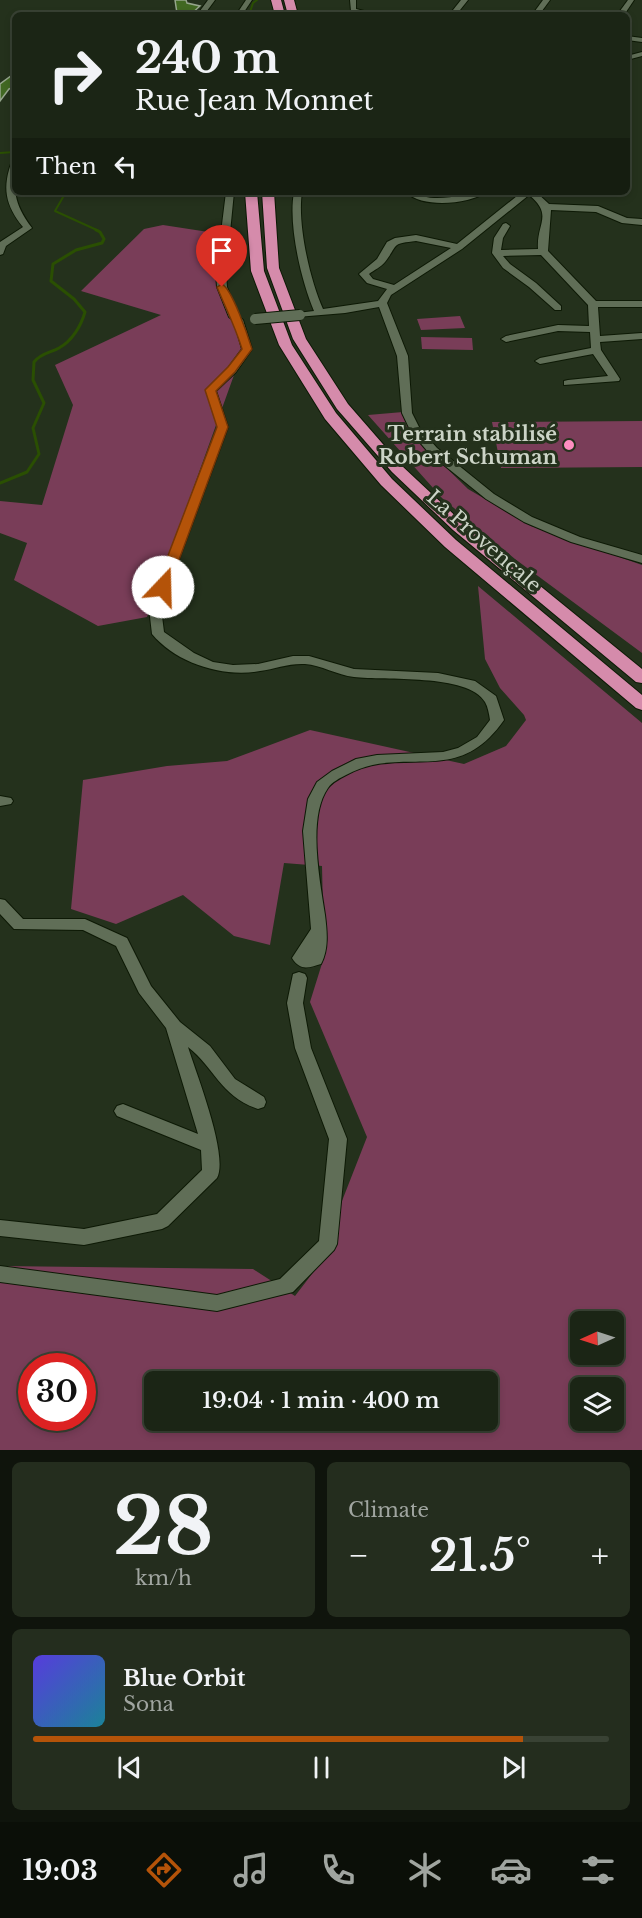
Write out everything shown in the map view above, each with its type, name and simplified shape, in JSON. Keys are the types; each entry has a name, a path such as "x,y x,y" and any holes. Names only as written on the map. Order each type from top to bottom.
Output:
{"highway":[{"name":"La Provençale","path":"251,195 252,254 262,292 294,363 360,454 454,546 642,704"},
{"name":"La Provençale","path":"268,195 267,221 270,252 279,290 312,360 339,399 380,451 429,500 478,545 642,678"}],"street":[{"path":"202,12 212,0"},
{"path":"353,0 353,10 363,12"},
{"path":"455,12 465,0"},
{"path":"537,12 547,0"},
{"path":"0,252 2,245 28,228 4,192 12,171"},
{"path":"0,1274 217,1303 286,1286 328,1244 338,1139 303,1048 295,1003 302,971 300,958 319,929 309,820 322,785 345,767 377,759 423,758 454,754 473,748 490,733 497,720 490,699 470,684 438,677 353,672 309,660 293,660 258,668 233,669 210,666 189,656 158,634 155,608 223,427 211,390 232,370 247,349 238,320 234,317 223,291 221,273 229,195"},
{"path":"297,195 296,219 308,267 308,282 320,313"},
{"path":"412,195 415,198 432,201 466,195"},
{"path":"526,195 459,247 394,288 384,297 382,303 403,355 406,413 418,434 429,446 492,499 516,513 563,533 642,559"},
{"path":"528,195 547,207 598,209 625,221 642,222"},
{"path":"547,207 549,220 541,242 543,252 593,304 595,339 615,379 568,383"},
{"path":"506,226 495,248 497,253 516,275 529,282 558,308"},
{"path":"394,288 370,282 364,274 381,261 390,244 406,238 416,238 459,247"},
{"path":"497,253 543,252"},
{"path":"238,320 320,313 382,303"},
{"path":"593,304 639,303"},
{"path":"506,339 558,328 595,339"},
{"path":"540,361 595,339 642,336"},
{"path":"0,904 19,925 85,924 122,942 145,989 174,1026 204,1050 229,1084 258,1102"},
{"path":"0,1228 84,1237 162,1221 211,1173 210,1146 174,1026"},
{"path":"123,1111 210,1146"}],"shaded area":[{"path":"163,225 215,233 213,267 243,350 147,617 98,626 14,580 27,543 0,533 0,501 42,505 73,405 55,365 161,315 81,291 144,229"},
{"path":"460,316 465,328 421,330 417,319"},
{"path":"421,337 472,338 473,350 422,349"},
{"path":"403,412 422,444 468,489 531,526 642,565 642,653 515,559 442,498 368,415"},
{"name":"Terrain stabilisé Robert Schuman","path":"642,421 642,467 501,468 492,422"},
{"path":"478,586 642,723 642,1450 0,1450 0,1266 253,1269 295,1296 315,1270 367,1137 310,1002 324,957 322,866 284,863 270,945 234,936 183,895 116,924 71,909 83,780 167,766 227,761 310,730 464,764 506,746 526,720 500,688 485,659"}],"building":[{"path":"175,0 186,0 187,3 200,6 193,12 177,12"},
{"path":"12,75 12,88 0,101 0,84"}],"waterway":[{"path":"250,12 253,3 257,0"},
{"path":"0,153 12,152"},
{"path":"64,195 55,211 99,231"},
{"path":"0,483 27,472 39,454 33,428 44,403 33,380 34,362 68,341 78,328 85,312 74,299 51,281 53,264 76,250 102,243 104,239 96,230"}],"place":[{"name":"Terrain stabilisé Robert Schuman","path":"569,445"}],"route":[{"path":"163,587 223,427 211,390 232,370 247,349 238,320 234,317 222,287"}]}
